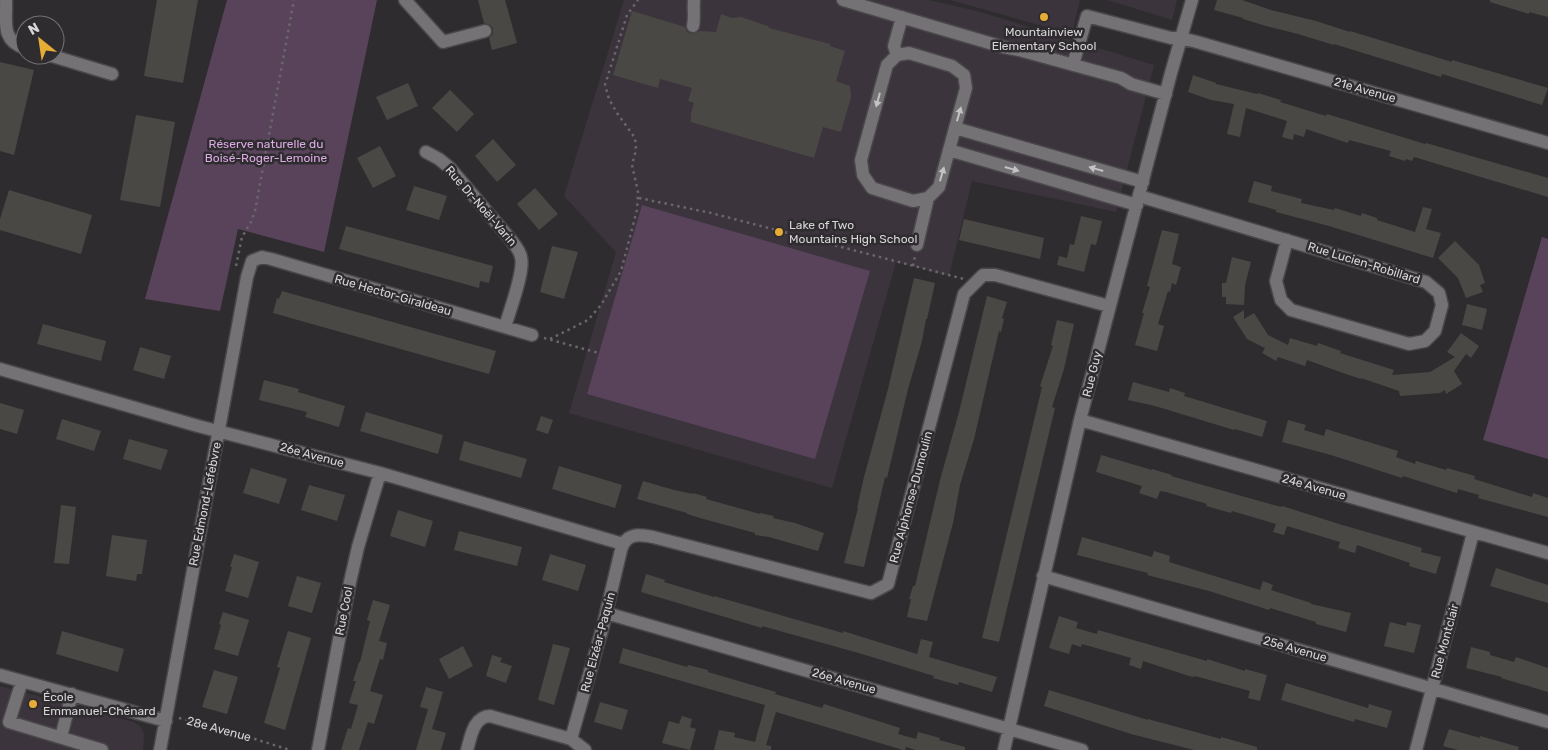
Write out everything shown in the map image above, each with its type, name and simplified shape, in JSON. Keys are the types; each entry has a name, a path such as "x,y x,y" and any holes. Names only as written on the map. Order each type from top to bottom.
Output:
{"street":[{"path":"6,0 3,30 15,44"},
{"path":"404,0 442,42 485,31"},
{"path":"693,26 695,21 694,0"},
{"path":"843,0 1003,47 1121,78 1131,84 1166,94"},
{"name":"Rue Guy","path":"1004,750 1080,420 1192,0"},
{"name":"21e Avenue","path":"1072,65 1087,16 1172,38 1182,38 1548,143"},
{"path":"897,55 894,46 902,17"},
{"path":"918,245 928,198 938,186 966,88 964,75 952,66 909,53 897,55 888,64 861,160 863,175 872,188 913,201 928,198"},
{"path":"65,60 112,74"},
{"path":"955,128 1143,182"},
{"name":"Rue Lucien-Robillard","path":"949,150 1287,240 1426,282 1439,293 1442,305 1435,331 1425,341 1409,344 1291,310 1281,300 1276,281 1287,240"},
{"name":"Rue Dr-Noël-Varin","path":"426,152 450,168 520,252 522,258 521,272 505,327"},
{"name":"Rue Hector-Giraldeau","path":"254,259 271,259 535,336"},
{"name":"Rue Edmond-Lefebvre","path":"160,750 171,719 248,268 254,259"},
{"path":"975,282 983,275 995,275 1109,306"},
{"name":"Rue Alphonse-Dumoulin","path":"623,544 629,537 644,535 871,593 888,584 964,294 975,282"},
{"name":"26e Avenue","path":"0,369 219,431 380,473 623,544"},
{"name":"24e Avenue","path":"1080,420 1548,553"},
{"name":"Rue Cool","path":"318,750 354,564 380,473"},
{"name":"Rue Montclair","path":"1416,750 1473,533"},
{"name":"Rue Elzéar-Paquin","path":"571,739 623,544"},
{"name":"25e Avenue","path":"1043,576 1548,722"},
{"name":"26e Avenue","path":"606,613 1082,750"},
{"path":"0,675 171,719"},
{"path":"22,680 9,722 102,750"},
{"path":"60,738 72,694"},
{"path":"467,750 476,723 486,716 571,739 584,750"}],"path":[{"path":"242,237 255,211 294,0"},
{"path":"550,340 588,320 601,304 621,271 638,210 639,198 632,166 636,150 635,138 609,100 606,86 627,15 638,0"},
{"path":"639,198 711,213 975,282"},
{"path":"535,336 599,353"},
{"name":"28e Avenue","path":"171,719 210,725 290,750"}],"shaded area":[{"name":"Lake of Two Mountains High School","path":"624,0 929,0 977,11 1154,65 1116,212 972,181 949,276 896,262 832,488 569,413 616,252 564,196"},
{"name":"Mountainview Elementary School","path":"950,0 1080,0 1072,34"},
{"name":"Mountainview Elementary School","path":"1108,0 1177,0 1172,20"},
{"name":"École Emmanuel-Chénard","path":"0,686 134,722 141,727 144,734 143,750 0,750"}],"green space":[{"name":"Réserve naturelle du Boisé-Roger-Lemoine","path":"227,0 377,0 324,252 238,229 220,311 145,299"},
{"path":"642,205 870,271 815,459 587,394"},
{"path":"1542,237 1548,239 1548,459 1483,440"}],"building":[{"path":"157,0 198,0 183,83 144,76"},
{"path":"478,0 505,0 517,43 492,50 489,38 493,34 493,28 484,23"},
{"path":"1217,0 1242,0 1271,10 1316,21 1452,62 1452,60 1548,88 1542,105 1442,74 1441,77 1214,10"},
{"path":"1490,0 1548,0 1548,17 1529,12 1529,14 1490,2"},
{"path":"632,11 685,27 687,32 692,34 700,31 716,32 721,14 732,18 741,17 769,28 830,44 830,46 845,51 836,81 850,86 851,97 841,132 823,127 814,158 691,122 694,103 688,101 692,88 660,79 658,88 613,75"},
{"path":"0,62 34,70 14,155 0,151"},
{"path":"1193,75 1216,84 1281,100 1280,102 1326,116 1327,114 1425,144 1548,178 1548,197 1414,157 1412,161 1406,159 1405,161 1389,156 1391,151 1349,140 1348,143 1306,129 1304,137 1294,134 1293,140 1282,137 1287,121 1246,108 1240,137 1227,134 1234,104 1211,100 1188,92"},
{"path":"408,83 418,106 387,120 376,97"},
{"path":"450,90 474,114 457,132 432,108"},
{"path":"136,115 175,122 160,207 120,200"},
{"path":"493,139 516,165 497,182 475,156"},
{"path":"380,146 396,176 373,188 357,158"},
{"path":"1254,181 1272,186 1271,191 1302,199 1301,203 1334,210 1335,208 1361,216 1362,213 1377,218 1377,220 1415,232 1423,207 1432,209 1426,229 1441,233 1433,258 1248,202"},
{"path":"414,186 447,196 439,220 406,210"},
{"path":"535,188 558,214 539,230 517,204"},
{"path":"9,190 92,215 81,254 0,230 0,219"},
{"path":"1081,216 1102,221 1096,245 1091,244 1084,272 1057,265 1059,256 1067,258 1070,244 1074,245"},
{"path":"964,219 1044,238 1040,259 959,240"},
{"path":"346,226 493,266 489,283 480,281 479,288 339,249"},
{"path":"1162,230 1179,234 1172,264 1181,267 1176,285 1172,283 1170,292 1168,291 1158,324 1164,326 1157,351 1135,345 1150,287 1147,286"},
{"path":"1455,241 1479,265 1485,283 1480,285 1483,292 1466,298 1458,278 1438,258"},
{"path":"552,246 578,252 564,299 540,292"},
{"path":"1232,257 1251,262 1245,285 1244,305 1226,304 1226,297 1222,297 1222,283 1226,283"},
{"path":"914,278 935,283 922,341 908,389 887,478 885,477 864,567 844,563 864,477 888,389"},
{"path":"282,291 496,351 489,374 273,313 277,298 279,299"},
{"path":"987,296 1007,302 1002,318 1004,319 1001,332 999,331 974,439 960,485 953,523 927,621 907,617 911,599 909,599 913,586 915,586"},
{"path":"1467,304 1487,309 1482,330 1462,325"},
{"path":"1244,310 1244,319 1254,313 1268,335 1288,345 1290,338 1317,346 1318,343 1341,351 1340,353 1394,370 1392,375 1430,372 1455,357 1447,352 1461,333 1479,346 1471,358 1466,354 1454,371 1462,384 1446,394 1445,390 1440,393 1400,396 1399,391 1307,360 1305,366 1278,357 1276,361 1262,353 1265,348 1247,339 1233,317"},
{"path":"1057,320 1074,324 1064,369 1052,407 1055,408 999,642 982,638 1042,387 1040,386 1053,346 1051,345"},
{"path":"43,324 106,341 101,361 37,344"},
{"path":"140,347 171,356 164,379 133,370"},
{"path":"264,380 299,389 298,392 345,406 339,427 305,417 307,412 259,400"},
{"path":"1133,382 1169,392 1170,388 1185,393 1184,396 1267,421 1262,437 1128,400"},
{"path":"0,403 24,410 17,434 0,429"},
{"path":"366,412 443,435 438,454 360,431"},
{"path":"541,416 553,420 548,434 536,430"},
{"path":"62,419 101,431 94,451 56,439"},
{"path":"1288,420 1306,425 1304,430 1324,436 1326,429 1398,451 1396,457 1415,464 1416,461 1446,470 1447,468 1475,476 1474,479 1532,497 1533,493 1548,498 1548,517 1478,498 1479,495 1458,489 1457,493 1282,442"},
{"path":"129,439 168,450 161,470 123,459"},
{"path":"464,441 527,459 521,478 459,460"},
{"path":"1101,455 1422,548 1421,552 1441,557 1436,574 1409,566 1410,563 1357,545 1355,553 1338,548 1340,542 1287,526 1284,535 1273,532 1276,524 1232,511 1231,513 1206,506 1207,504 1166,492 1160,491 1157,499 1139,493 1142,486 1096,472"},
{"path":"559,466 622,485 615,508 552,489"},
{"path":"251,468 287,479 279,504 243,493"},
{"path":"643,481 674,490 693,493 707,497 706,499 760,514 774,516 773,518 824,533 818,551 769,537 755,535 755,533 637,499"},
{"path":"309,485 345,495 337,521 301,510"},
{"path":"61,505 76,507 69,564 54,563"},
{"path":"398,510 433,521 425,547 390,536"},
{"path":"459,531 522,547 517,566 454,550"},
{"path":"112,535 147,540 142,574 137,574 136,581 106,576"},
{"path":"1082,537 1152,557 1154,551 1170,556 1169,562 1260,590 1263,581 1273,585 1271,590 1311,604 1351,613 1346,632 1270,608 1269,610 1209,591 1147,575 1148,573 1077,555"},
{"path":"234,554 259,562 248,598 225,591"},
{"path":"550,554 586,565 578,591 542,580"},
{"path":"1496,568 1548,585 1548,603 1490,586"},
{"path":"646,574 665,580 664,582 714,597 843,633 843,631 917,654 921,639 933,642 929,657 997,677 992,692 959,682 958,685 862,654 762,626 762,628 641,592"},
{"path":"297,576 321,583 312,613 288,606"},
{"path":"373,600 390,605 379,641 387,643 383,660 380,659 370,691 383,695 374,724 368,722 359,750 341,750 348,728 351,729 358,705 349,703 356,681 353,681 360,662 370,621 367,620"},
{"path":"223,612 249,620 238,656 214,649"},
{"path":"1059,616 1078,622 1076,628 1097,634 1098,630 1207,661 1207,659 1245,671 1245,669 1267,675 1260,701 1248,698 1250,691 1189,676 1143,661 1141,669 1129,665 1131,658 1082,644 1081,647 1072,644 1069,654 1049,648"},
{"path":"1390,622 1406,626 1407,622 1421,625 1414,653 1384,646"},
{"path":"62,631 124,649 118,672 56,654"},
{"path":"288,631 311,638 285,730 264,723 280,668 277,667"},
{"path":"553,644 570,648 554,705 538,700"},
{"path":"463,646 473,666 449,679 439,659"},
{"path":"1471,647 1490,652 1490,655 1514,662 1516,657 1548,668 1548,692 1466,668"},
{"path":"623,648 687,667 688,665 708,670 708,672 822,708 824,704 900,728 898,734 916,739 918,732 940,738 939,740 965,747 965,750 916,750 906,747 903,750 776,712 766,745 771,746 771,750 714,750 719,730 735,733 734,737 755,742 765,705 619,663"},
{"path":"492,655 502,658 500,662 512,666 506,683 486,676"},
{"path":"214,670 238,677 227,714 202,707"},
{"path":"1286,683 1368,708 1369,704 1392,711 1387,728 1355,719 1354,722 1281,700"},
{"path":"426,687 443,692 432,729 446,733 441,750 416,750 428,709 420,707"},
{"path":"1049,690 1148,720 1257,747 1257,750 1194,750 1131,734 1044,706"},
{"path":"600,702 628,710 622,730 594,722"},
{"path":"682,716 692,719 690,727 696,729 690,750 662,743 669,721 679,724"},
{"path":"1449,729 1519,747 1518,750 1458,750 1443,746"}],"place":[{"name":"Mountainview Elementary School","path":"1044,17"},
{"name":"Lake of Two Mountains High School","path":"779,232"},
{"name":"École Emmanuel-Chénard","path":"33,704"}]}
